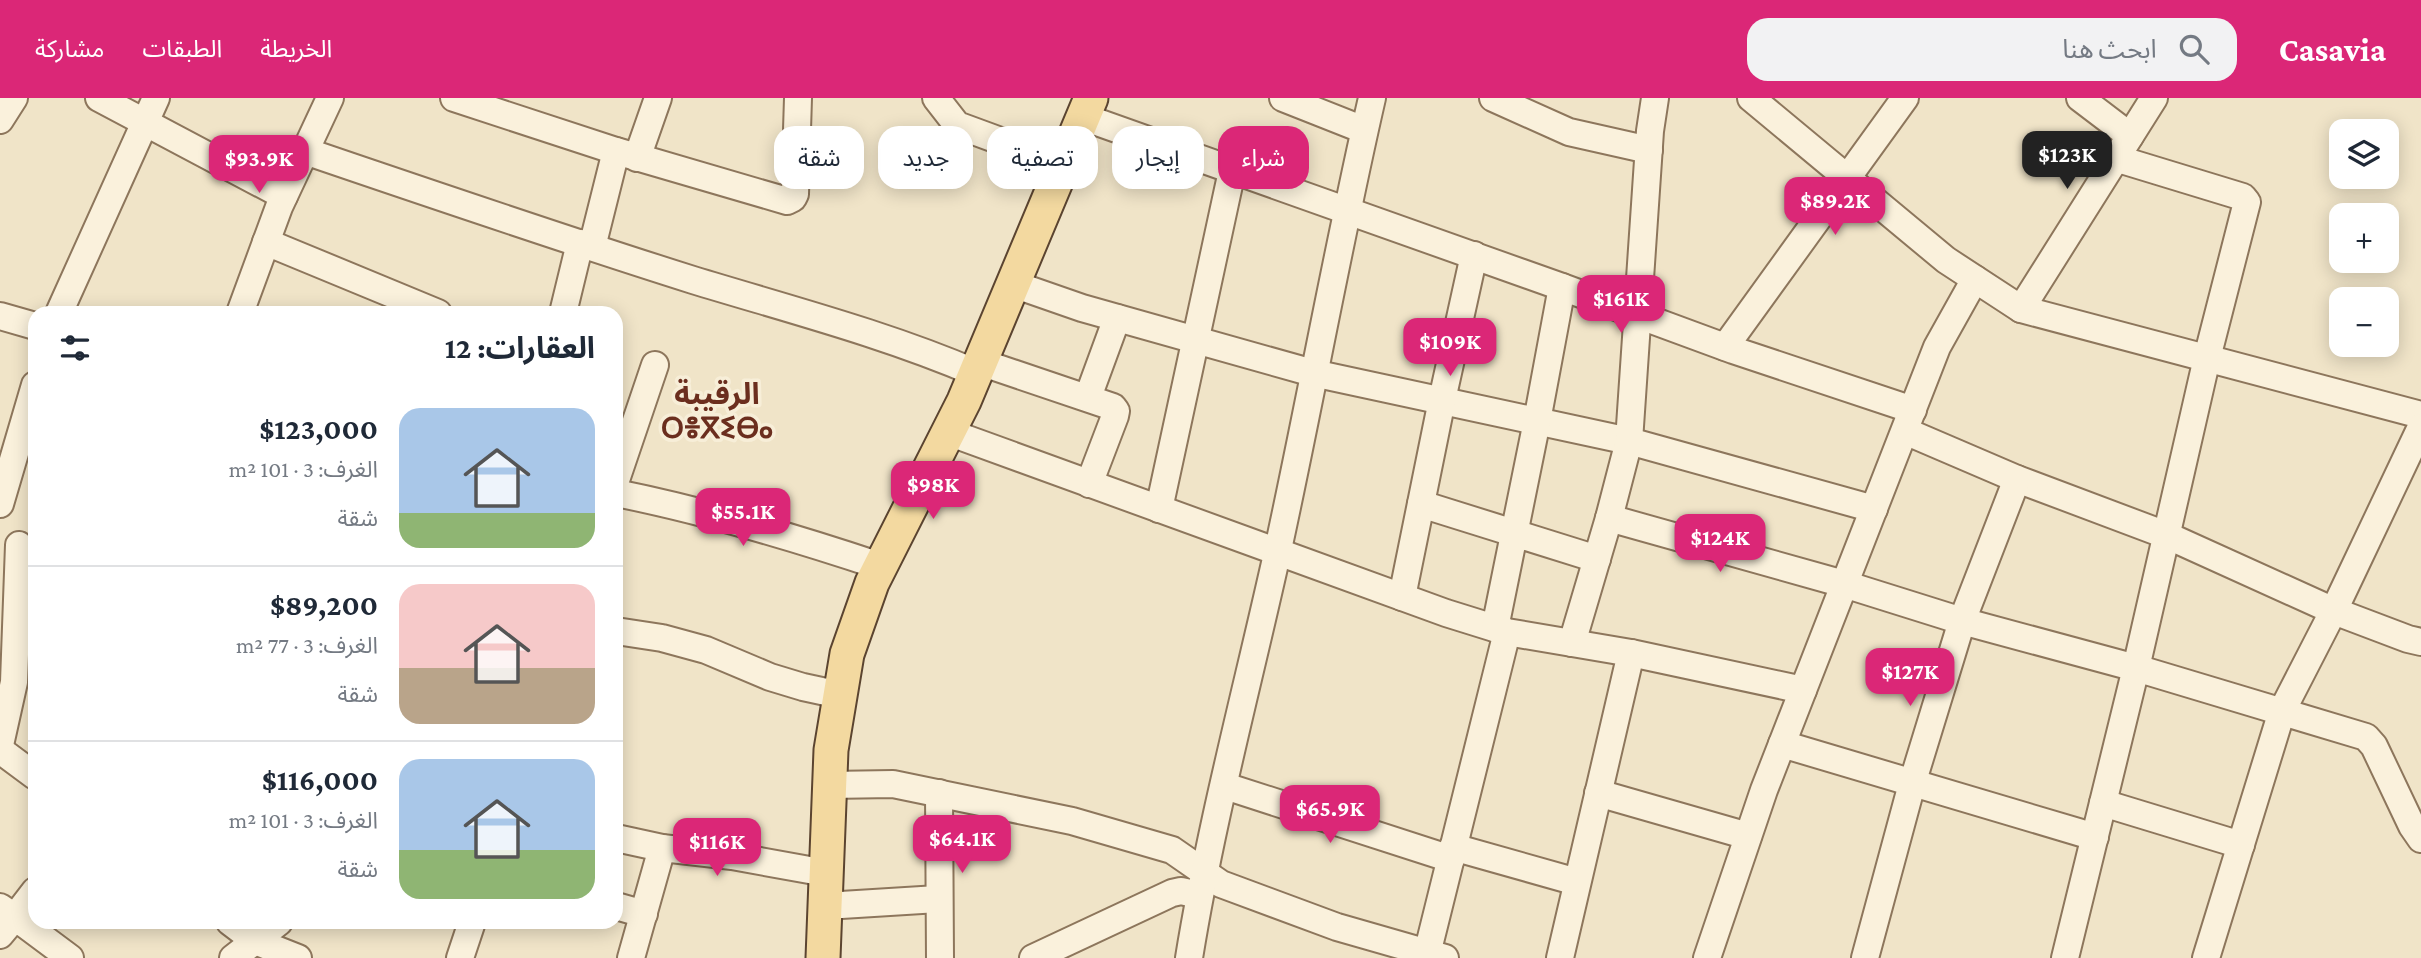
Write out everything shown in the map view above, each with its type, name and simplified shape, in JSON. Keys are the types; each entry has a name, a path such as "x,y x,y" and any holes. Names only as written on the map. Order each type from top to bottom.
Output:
{"main road":[{"path":"1079,126 1087,108"},
{"path":"823,958 831,750 847,654 872,583 978,367 1053,189"}],"street":[{"path":"0,120 14,98"},
{"path":"99,98 284,196"},
{"path":"62,306 156,98"},
{"path":"243,306 284,196 330,98"},
{"path":"454,98 626,154 787,201 795,194 798,98"},
{"path":"565,306 586,245 626,154 658,98"},
{"path":"938,98 957,125 987,136"},
{"path":"1283,98 1364,130"},
{"path":"1189,958 1201,883 1277,551 1345,211 1371,98"},
{"path":"1493,98 1570,132 1649,150"},
{"path":"1572,643 1629,440 1655,98"},
{"path":"1751,98 1946,260 2021,309 2421,415"},
{"path":"1725,347 1905,98"},
{"path":"2080,98 2130,136"},
{"path":"2021,309 2154,98"},
{"path":"1087,108 1218,165"},
{"path":"305,151 586,245 948,361 1088,397 1113,407 1116,411 1089,484"},
{"path":"2065,958 2136,668 2207,358 2247,201 2243,197 2115,159"},
{"path":"1159,509 1228,189"},
{"path":"1283,189 1562,286 1909,420 2017,479 2166,535 2334,611 2421,642"},
{"path":"266,242 421,306"},
{"path":"1402,597 1474,255"},
{"path":"1707,958 1782,744 1937,347 1975,279"},
{"path":"1013,284 1082,308 1312,373 1629,440 1874,509"},
{"path":"1033,958 1172,892 1201,883 1221,884 1337,927 1433,956 1452,853 1501,630 1515,533 1562,286"},
{"path":"0,316 28,324"},
{"path":"1088,397 1117,318"},
{"path":"623,459 655,365"},
{"path":"0,503 28,409"},
{"path":"2206,958 2283,711 2334,611 2421,427"},
{"path":"948,432 1402,597 1501,630 1631,653 1803,690"},
{"path":"1865,958 1912,784 1962,621 2017,479"},
{"path":"623,495 717,516 880,566"},
{"path":"1421,504 1597,559"},
{"path":"1609,518 1844,584 1962,621 2136,668 2366,737 2374,746 2412,826 2421,839"},
{"path":"0,745 26,629 18,546"},
{"path":"623,632 662,638 706,650 770,677 840,695"},
{"path":"1560,958 1631,653"},
{"path":"1782,744 2095,837"},
{"path":"0,750 28,771"},
{"path":"829,785 893,784 1072,821 1172,850 1201,883"},
{"path":"1225,786 1452,853 1577,882"},
{"path":"939,793 940,958"},
{"path":"1598,793 1748,836"},
{"path":"2103,803 2241,845"},
{"path":"623,840 826,873"},
{"path":"631,958 662,848"},
{"path":"28,898 5,919 70,958"},
{"path":"825,906 938,900"},
{"path":"623,908 644,914"},
{"path":"239,929 255,941 298,958"},
{"path":"233,958 270,929"},
{"path":"460,958 470,929"}],"district":[{"name":"الرقيبة ⵔⴻⴳⵉⴱⴰ","path":"717,410"}]}
